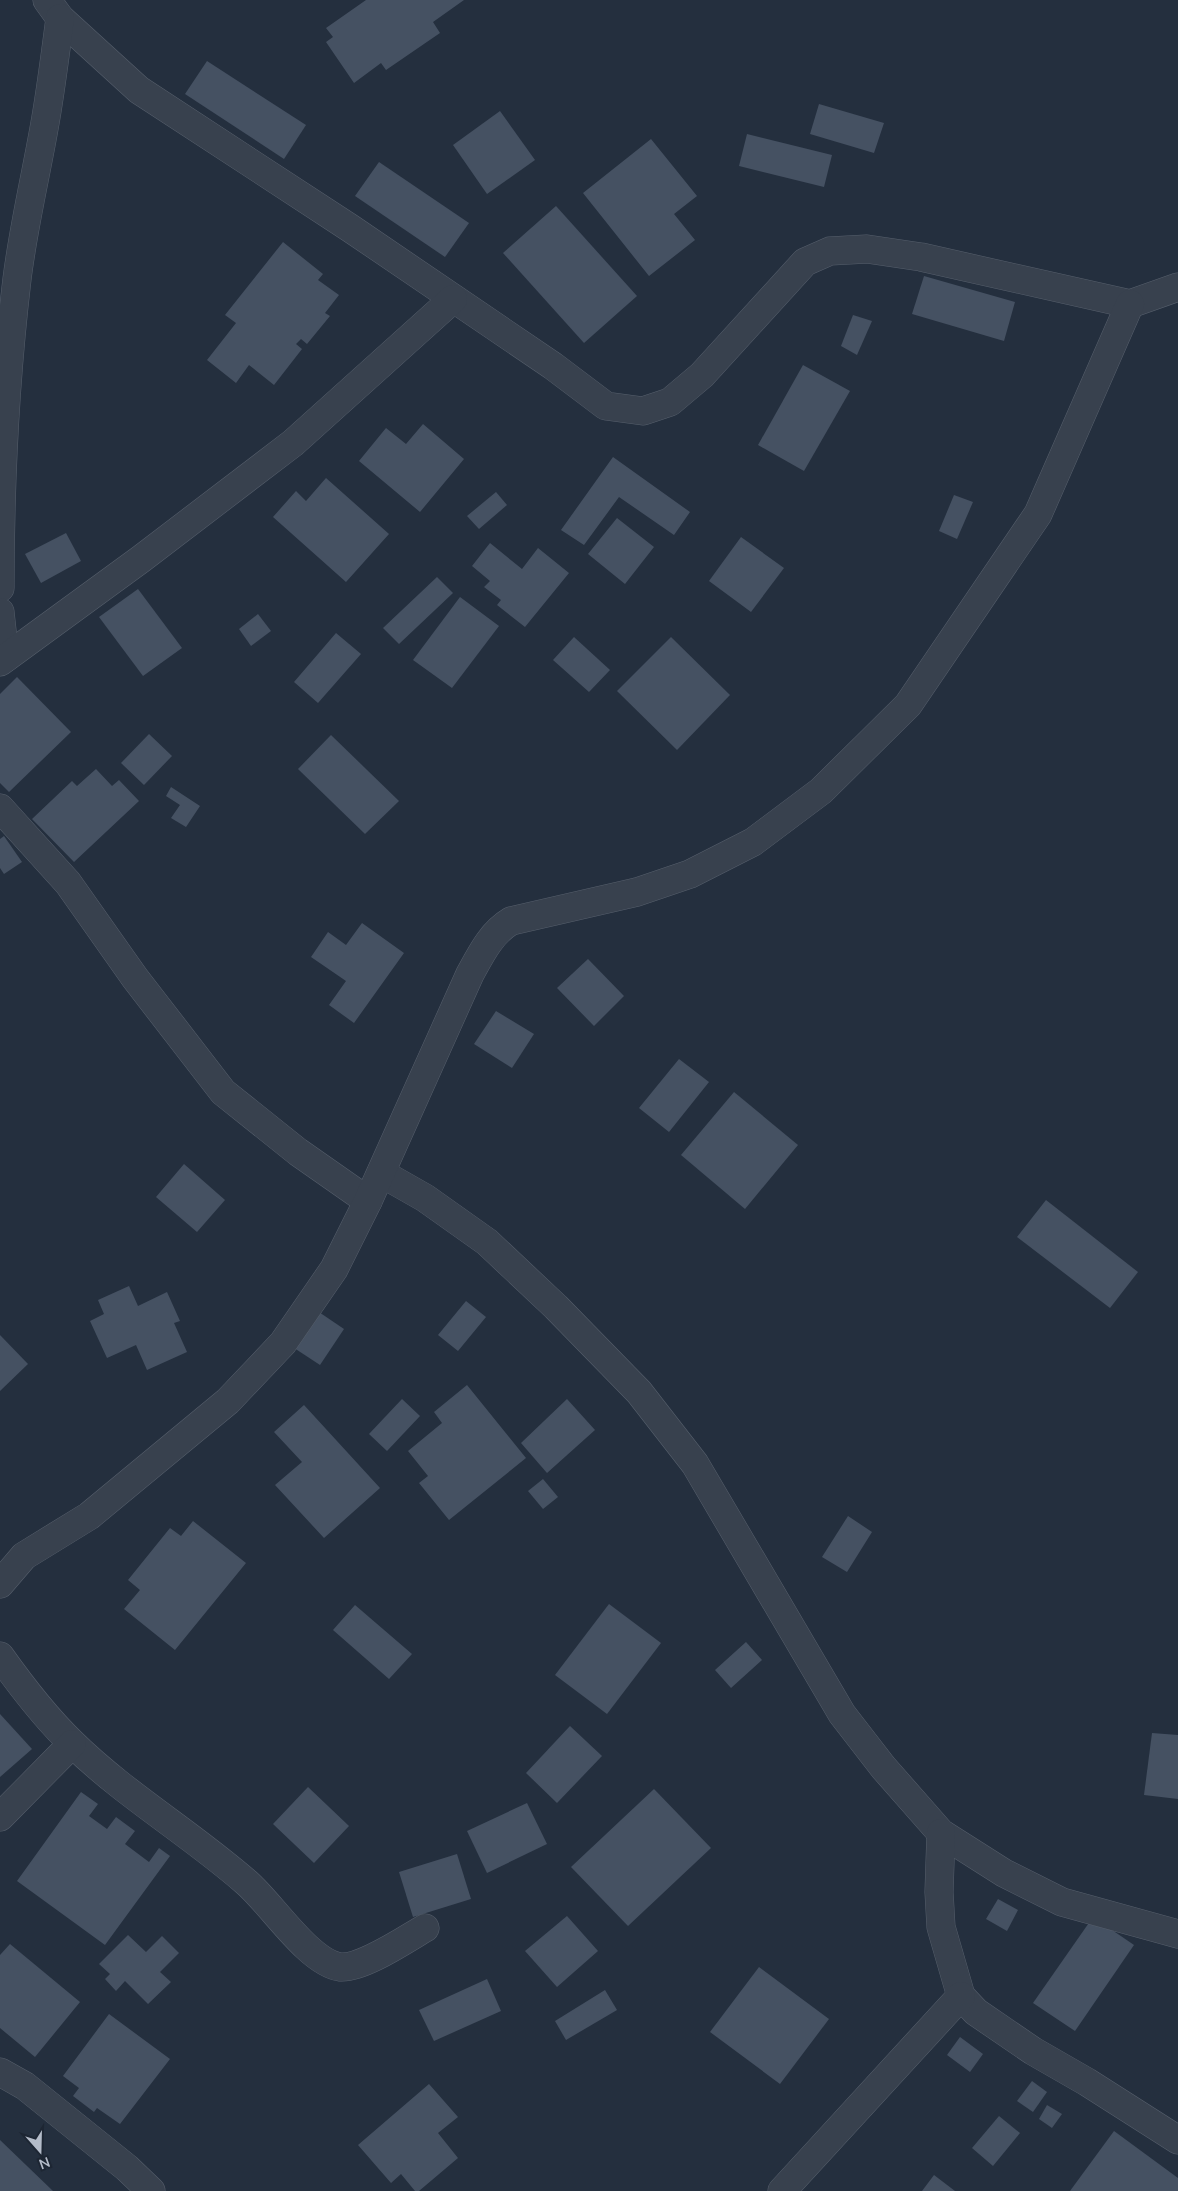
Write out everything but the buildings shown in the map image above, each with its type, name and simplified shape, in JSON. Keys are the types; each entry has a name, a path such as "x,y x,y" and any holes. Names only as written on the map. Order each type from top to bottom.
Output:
{"street":[{"path":"54,9 139,90 454,299 553,366 606,406 643,411 670,402 702,375 805,262 830,251 867,249 921,257 1130,304 1178,287"},
{"path":"0,588 1,504 10,353 17,278 29,202 47,112 54,9"},
{"path":"2,660 141,559 293,443 454,299"},
{"path":"0,1584 24,1556 89,1516 228,1401 283,1343 334,1269 368,1202 470,974 490,940 501,927 511,921 637,892 690,874 753,842 821,791 908,705 1038,514 1130,304"},
{"path":"0,612 2,660"},
{"path":"0,808 68,883 136,978 223,1092 298,1152 368,1202"},
{"path":"381,1173 425,1198 487,1242 556,1307 639,1392 695,1464 842,1714 883,1767 941,1833 1004,1873 1062,1902 1178,1934"},
{"path":"0,1656 30,1698 72,1744 138,1799 247,1883 313,1952 330,1964 342,1967 375,1957 425,1928"},
{"path":"0,1817 72,1744"},
{"path":"941,1833 939,1892 941,1927 961,1996 976,2012 1033,2051 1087,2082 1178,2140"},
{"path":"782,2191 961,1996"},
{"path":"0,2072 25,2086 127,2168 151,2191"}]}
